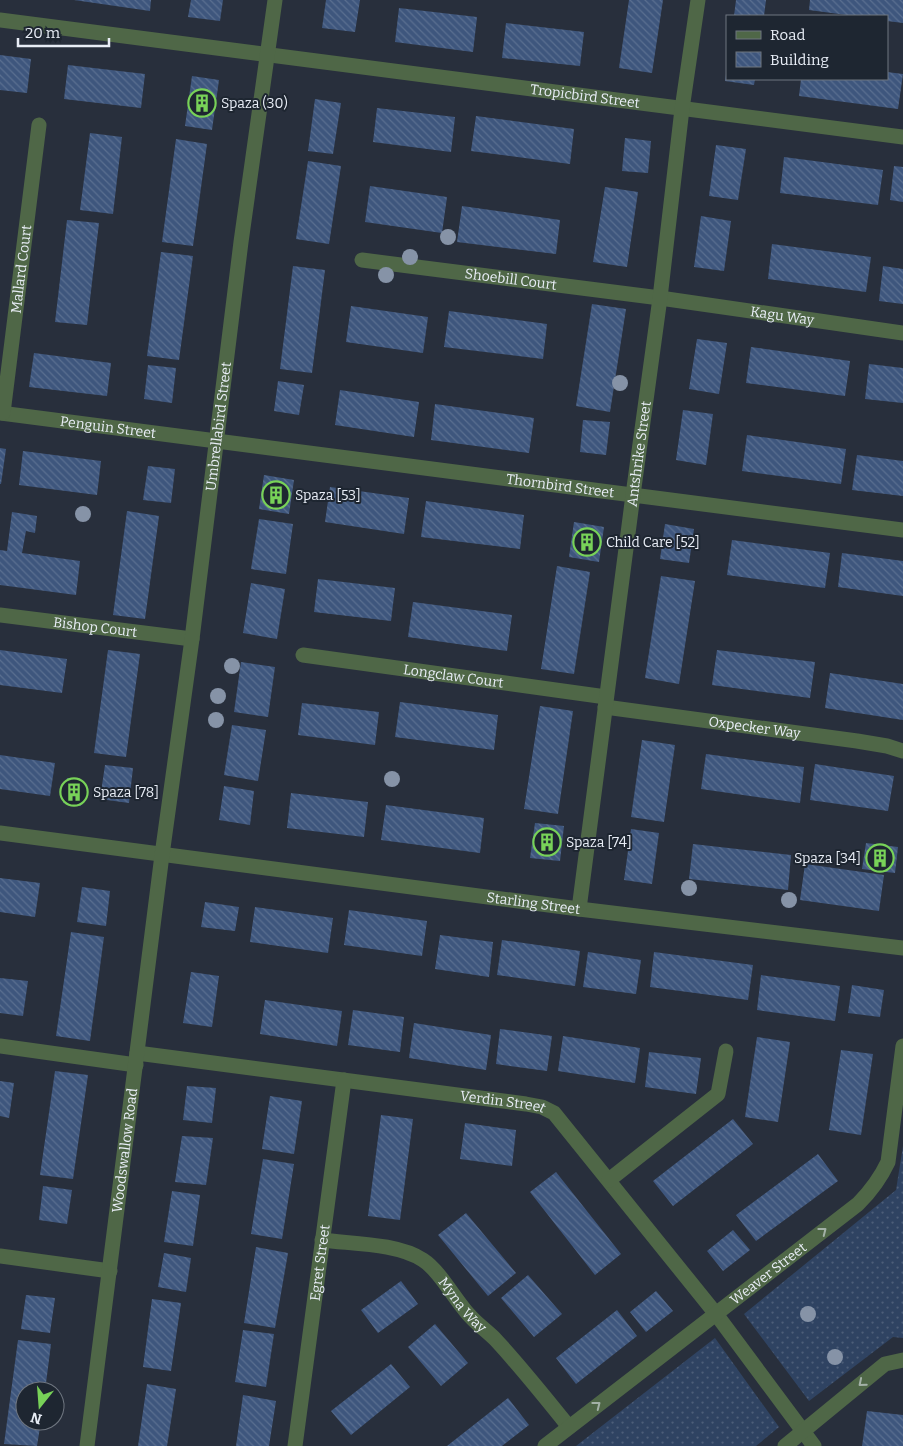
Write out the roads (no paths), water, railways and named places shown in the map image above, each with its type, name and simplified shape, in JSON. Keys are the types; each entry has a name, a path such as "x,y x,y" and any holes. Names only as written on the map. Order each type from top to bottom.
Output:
{"street":[{"name":"Umbrellabird Street","path":"162,855 192,640 240,251 275,0"},
{"name":"Antshrike Street","path":"579,909 660,298 682,109 698,0"},
{"name":"Tropicbird Street","path":"0,20 903,137"},
{"name":"Mallard Court","path":"1,413 39,125"},
{"name":"Shoebill Court","path":"362,260 660,298"},
{"name":"Kagu Way","path":"660,298 903,333"},
{"name":"Penguin Street","path":"1,413 216,440"},
{"name":"Thornbird Street","path":"216,440 903,530"},
{"name":"Bishop Court","path":"0,615 192,640"},
{"name":"Longclaw Court","path":"303,656 606,702"},
{"name":"Oxpecker Way","path":"606,702 887,746 903,752"},
{"name":"Starling Street","path":"0,833 579,909 903,948"},
{"name":"Woodswallow Road","path":"87,1446 162,855"},
{"name":"Verdin Street","path":"0,1046 344,1080 542,1107 554,1113 609,1180 716,1314 814,1446"},
{"name":"Weaver Street","path":"545,1446 871,1192 888,1162 903,1046"},
{"path":"609,1180 718,1094 726,1051"},
{"name":"Egret Street","path":"295,1446 344,1080"},
{"name":"Myna Way","path":"322,1240 389,1248 424,1260 470,1316 493,1337 517,1364 569,1427"},
{"path":"0,1256 110,1271"},
{"path":"785,1446 885,1364 903,1360"}],"place":[{"name":"Spaza (30)","path":"202,103"},
{"name":"Spaza [53]","path":"276,495"},
{"name":"Child Care [52]","path":"587,542"},
{"name":"Spaza [78]","path":"74,792"},
{"name":"Spaza [74]","path":"547,842"},
{"name":"Spaza [34]","path":"880,858"}]}
